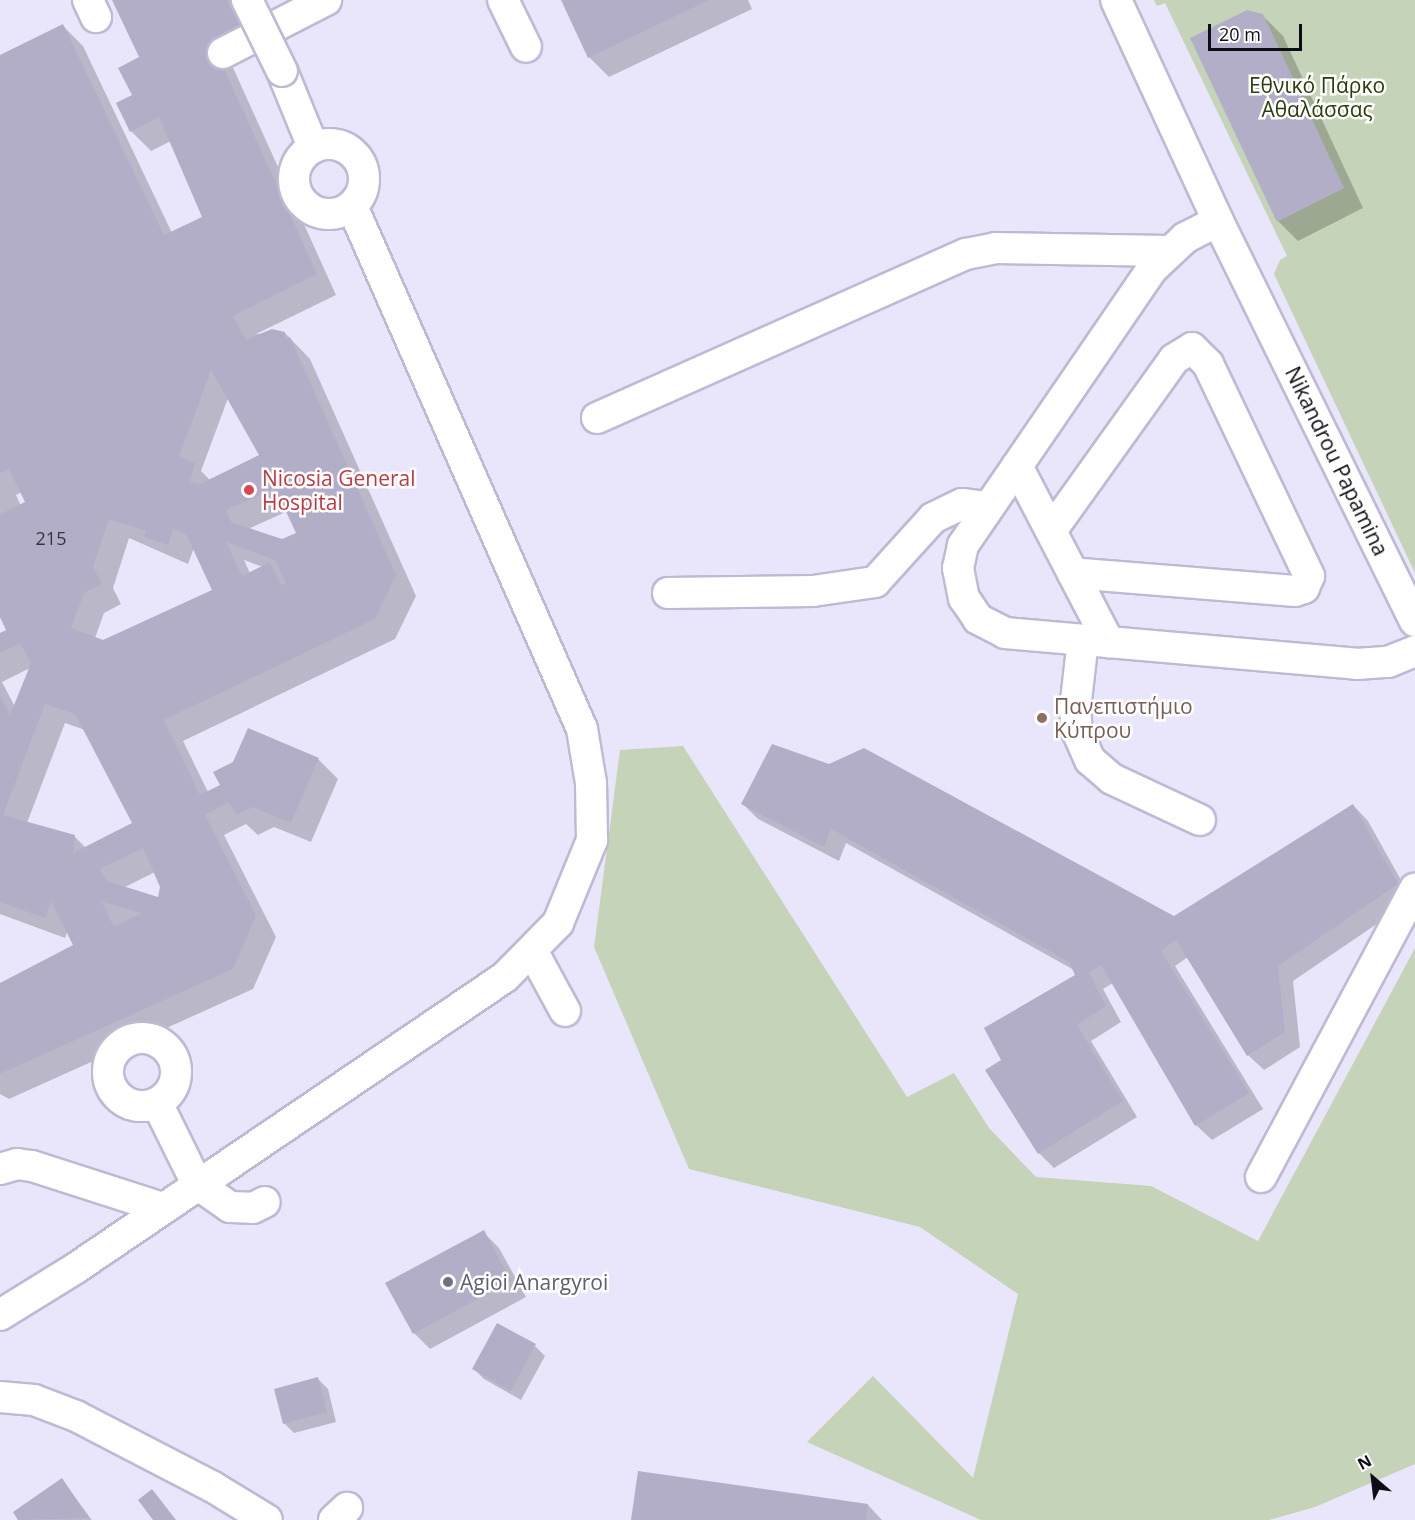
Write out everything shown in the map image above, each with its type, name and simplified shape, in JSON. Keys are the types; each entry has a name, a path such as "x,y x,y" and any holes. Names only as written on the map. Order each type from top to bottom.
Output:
{"street":[{"path":"247,0 282,71 314,147"},
{"path":"223,53 326,0"},
{"path":"503,0 526,47"},
{"name":"Nikandrou Papamina","path":"1116,0 1218,221 1415,621"},
{"path":"336,144 355,155 361,165 364,187 352,206 342,212 318,213 299,198 293,176 303,154 314,147 336,144"},
{"path":"0,1315 505,977 533,952 558,923 592,840 591,783 582,729 352,206"},
{"path":"1218,221 1167,251 988,507 959,556 958,577 971,609 978,619 1005,633 1357,664 1388,662 1415,651"},
{"path":"597,418 966,254 996,248 1167,251"},
{"path":"1051,531 1174,359 1192,348 1208,364 1309,576 1304,588 1295,591 1073,573"},
{"path":"1017,466 1073,573 1096,641 1075,709 1077,731 1090,760 1112,779 1200,820"},
{"path":"668,593 813,591 875,582 933,518 962,504 976,503 988,507"},
{"path":"1261,1178 1415,889"},
{"path":"533,952 565,1011"},
{"path":"157,1103 197,1184 230,1207 253,1208 265,1202"},
{"path":"0,1169 17,1164 32,1166 163,1208"},
{"path":"0,1397 34,1400 76,1416 213,1487 267,1520"}],"green space":[{"name":"Εθνικό Πάρκο Αθαλάσσας","path":"1154,0 1415,0 1415,573 1274,274 1280,260 1287,256 1165,3 1157,6"},
{"path":"683,746 907,1097 954,1073 989,1128 1036,1177 1151,1186 1258,1241 1415,948 1415,1464 1315,1507 1269,1520 981,1520 807,1442 873,1376 973,1478 1018,1294 920,1227 689,1169 594,947 620,750"}],"building":[{"path":"112,0 227,0 240,26 211,40 317,274 233,316 246,340 272,329 285,332 285,340 290,337 396,575 375,619 164,720 200,795 220,785 213,772 233,762 248,728 319,758 291,823 253,807 236,815 229,802 205,815 256,915 233,969 0,1074 0,983 73,945 51,901 45,918 0,902 0,695 10,715 31,663 20,643 0,653 0,633 6,630 0,617 0,514 25,502 9,469 0,473 0,55 63,24 164,235 202,217 159,117 130,132 116,103 132,95 118,68 139,57","holes":["211,370 259,455 200,484 190,482 195,463 179,457","275,488 296,533 282,539 231,522 226,510","109,519 146,531 144,537 168,545 173,529 186,534 212,590 103,640 71,628 84,593 102,584 93,567","226,542 275,560 286,583 281,585 270,562 242,576","45,704 75,714 132,823 73,853 75,835 3,815","143,848 160,887 158,897 107,881 100,869","102,902 141,913 114,927"]},
{"path":"561,0 709,0 588,58"},
{"path":"1247,10 1263,14 1344,188 1277,222 1190,38"},
{"path":"772,744 829,764 864,748 1174,916 1353,804 1398,884 1278,966 1285,1032 1247,1056 1176,940 1161,951 1249,1093 1195,1126 1101,965 1089,973 1106,1006 1077,1025 1123,1101 1038,1154 985,1070 1001,1060 984,1028 1075,975 1069,962 831,829 824,847 741,804"},
{"name":"Agioi Anargyroi","path":"484,1230 511,1281 413,1334 385,1283"},
{"path":"497,1323 536,1344 511,1391 472,1369"},
{"path":"318,1377 327,1412 283,1424 274,1389"},
{"path":"638,1471 868,1504 866,1520 631,1520"},
{"path":"62,1478 89,1518 18,1520 13,1512"},
{"path":"152,1489 176,1520 153,1520 138,1500"}],"place":[{"name":"Nicosia General Hospital","path":"249,490"},
{"name":"Πανεπιστήμιο Κύπρου","path":"1042,718"},
{"name":"Agioi Anargyroi","path":"448,1282"}]}
